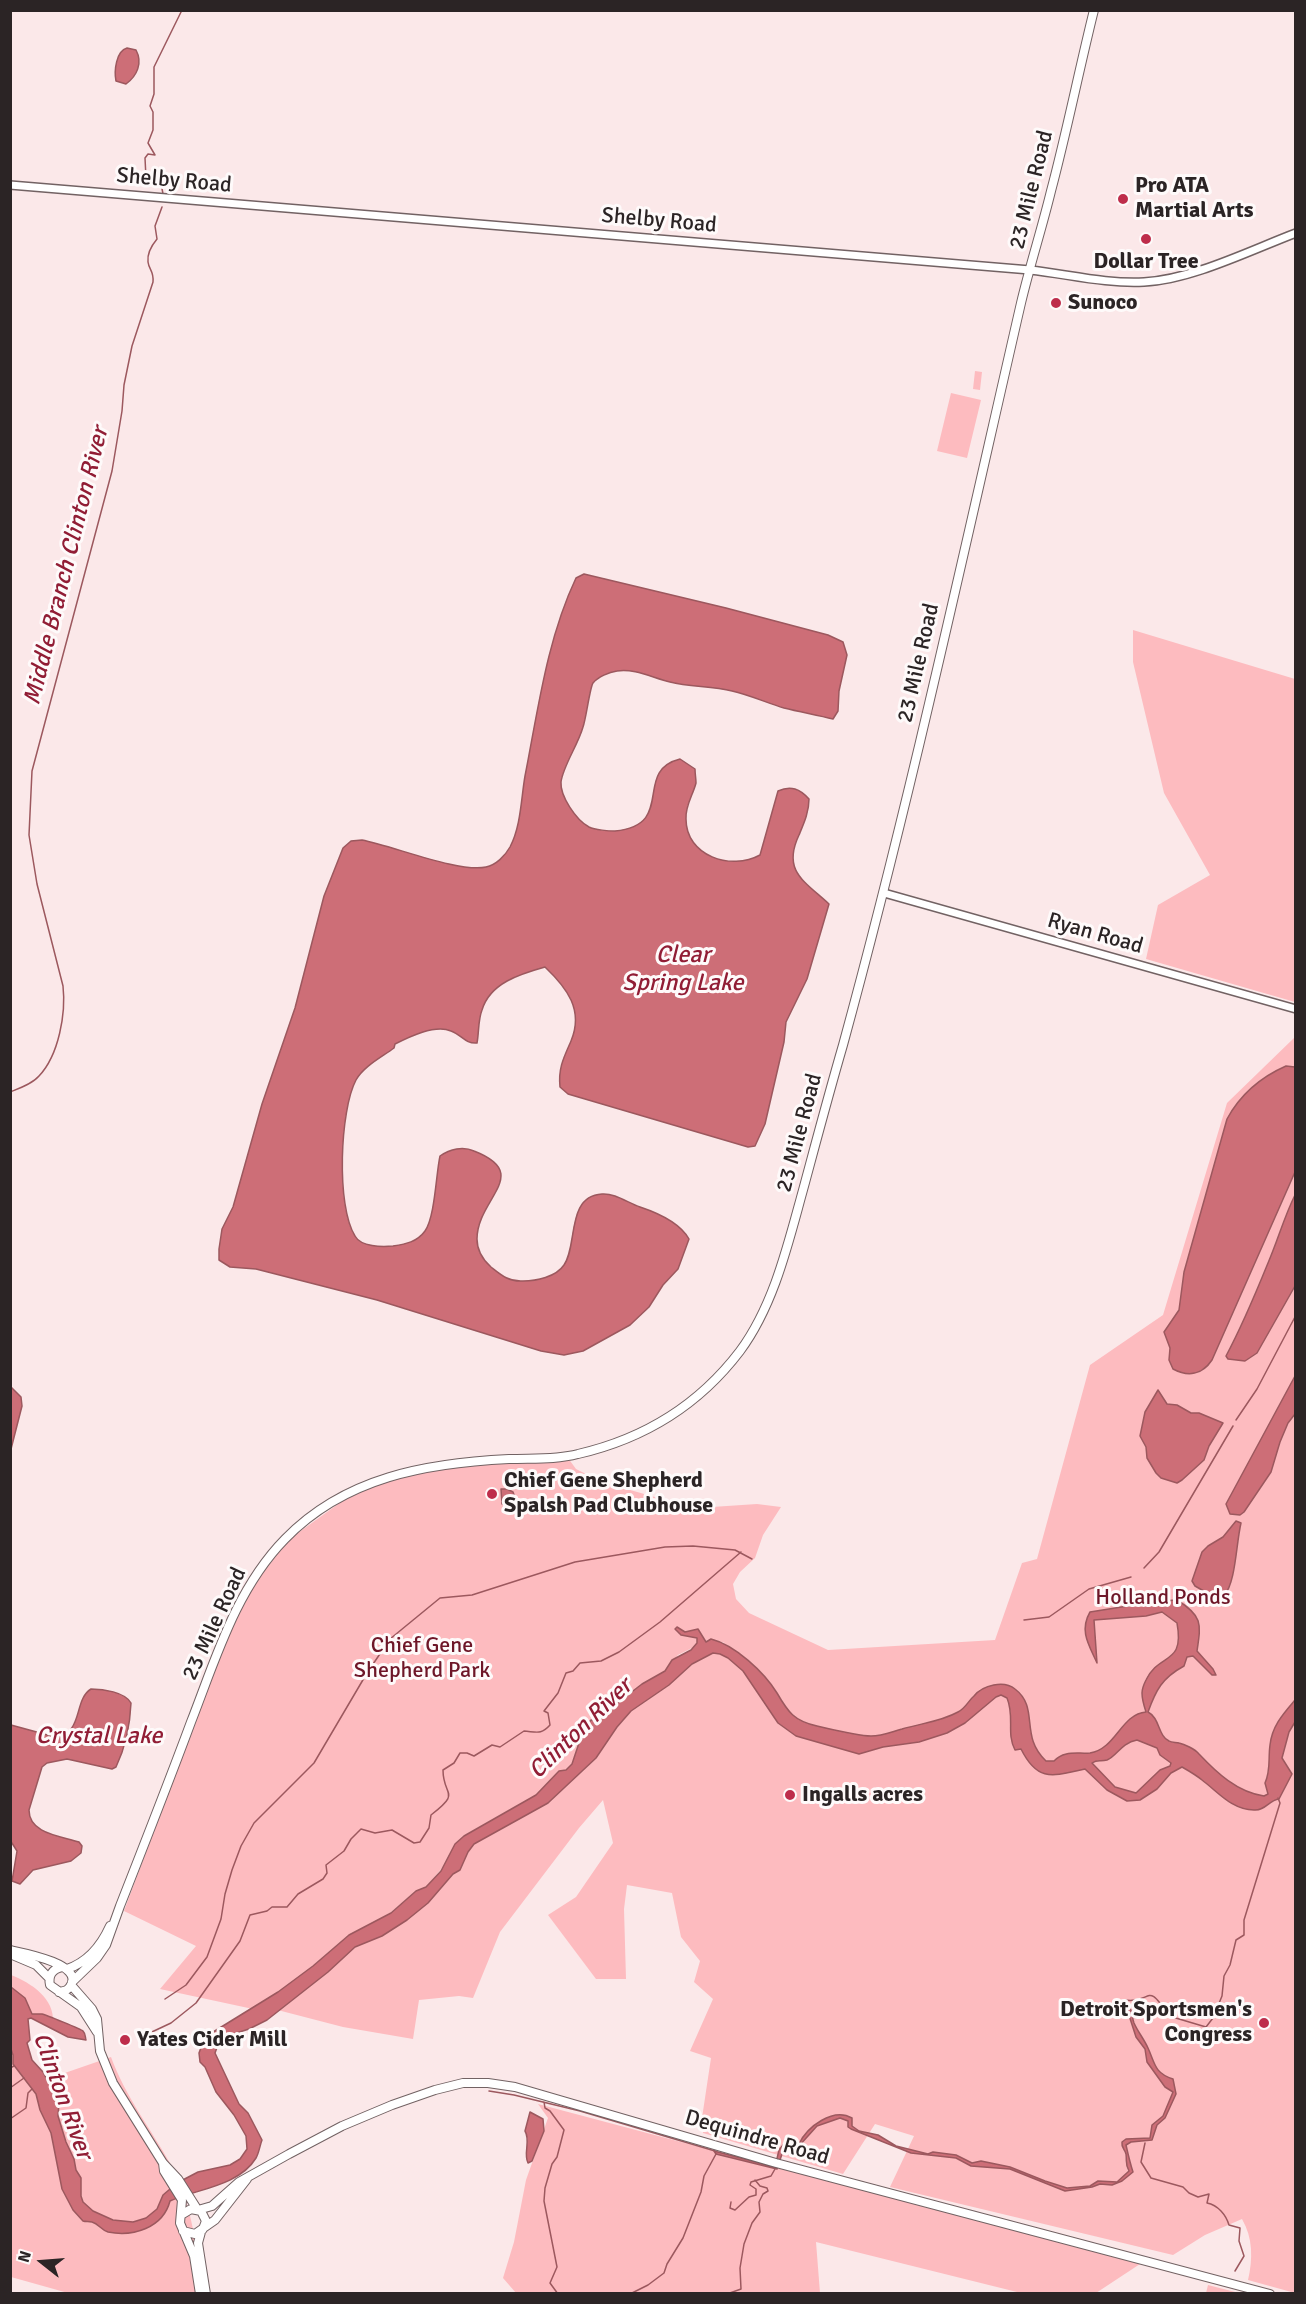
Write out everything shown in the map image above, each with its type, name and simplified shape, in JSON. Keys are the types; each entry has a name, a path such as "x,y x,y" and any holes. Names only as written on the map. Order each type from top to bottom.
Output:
{"main road":[{"name":"23 Mile Road","path":"72,1983 102,1952 110,1938 113,1923 228,1628 254,1577 268,1557 295,1530 346,1495 402,1472 444,1463 567,1456 626,1439 671,1417 690,1402 730,1363 758,1324 793,1225 884,893 1030,270 1094,10"},
{"name":"23 Mile Road","path":"64,1968 80,1964 92,1954 113,1923"},
{"path":"10,1952 36,1956 64,1968 72,1975 72,1983 94,2014 98,2025 97,2032 102,2059 111,2079 186,2199 205,2219 198,2246 206,2294"},
{"path":"10,1952 36,1965 49,1978 51,1987 81,2007 97,2032"},
{"path":"49,1978 55,1970 64,1968"},
{"path":"59,1992 66,1990 72,1983"},
{"name":"Dequindre Road","path":"198,2210 215,2204 239,2182 342,2126 435,2090 463,2083 501,2084 777,2163 1270,2294"},
{"name":"Dequindre Road","path":"202,2231 220,2215 248,2178"},
{"path":"186,2199 180,2223 194,2256 200,2294"},
{"path":"181,2215 188,2210 198,2210"},
{"path":"183,2231 192,2235 202,2231"}],"street":[{"name":"Shelby Road","path":"10,184 1030,270 1124,282 1163,280 1210,266 1296,232"},
{"name":"Ryan Road","path":"884,893 1296,1010"}],"green space":[{"path":"975,371 982,372 980,390 973,389"},
{"path":"951,393 981,400 967,458 937,451"},
{"path":"1133,630 1295,679 1295,1002 1146,959 1158,905 1210,875 1164,793 1133,662"},
{"path":"1295,1037 1295,2293 1248,2280 1251,2249 1246,2226 1242,2219 1205,2235 1173,2255 890,2187 914,2136 875,2124 843,2174 703,2133 702,2118 711,2058 690,2051 713,1999 694,1982 700,1961 681,1937 672,1893 627,1885 624,1909 626,1979 596,1979 548,1915 576,1897 613,1843 603,1800 500,1932 473,1998 459,1996 419,2000 413,2039 343,2027 266,2007 443,1878 464,1848 569,1777 618,1711 692,1657 725,1643 710,1639 678,1655 665,1671 643,1684 606,1712 599,1721 591,1720 584,1727 572,1764 566,1770 559,1771 536,1795 465,1835 456,1844 448,1861 426,1887 416,1891 390,1913 345,1938 300,1977 253,2009 160,1989 196,1946 124,1911 229,1629 253,1586 295,1535 348,1497 385,1480 445,1465 568,1458 576,1469 602,1482 676,1503 712,1507 757,1504 781,1507 763,1535 755,1558 740,1572 733,1584 736,1599 749,1613 828,1650 995,1640 1022,1563 1037,1559 1090,1365 1163,1315 1227,1103"},
{"path":"11,1975 34,1987 46,1999 53,2014 53,2023 26,2012 11,2024"},
{"path":"10,2043 33,2084 111,2057 123,2085 178,2179 191,2221 202,2281 201,2293 68,2293 11,2277"},
{"path":"538,2104 1140,2264 1096,2293 1021,2293 816,2242 820,2293 516,2293 503,2278 514,2242 526,2180 548,2118"},
{"path":"1208,2285 1239,2293 1206,2293"}],"water":[{"path":"127,48 136,50 139,64 136,73 126,84 116,81 115,72 120,53"},
{"name":"Clear Spring Lake","path":"584,574 828,635 843,642 847,655 839,691 838,711 833,719 784,708 732,691 678,684 637,672 623,670 604,675 593,683 583,727 561,782 566,801 584,824 595,829 615,831 634,827 645,819 650,809 658,774 666,765 680,759 695,769 696,783 686,814 688,832 693,842 712,857 736,861 748,860 760,855 778,791 787,788 795,789 809,799 806,817 794,847 794,867 804,882 829,904 807,979 786,1022 784,1042 765,1124 755,1146 748,1147 568,1094 560,1087 560,1074 575,1030 576,1019 566,991 545,967 507,981 492,993 481,1014 477,1043 469,1042 445,1029 422,1032 395,1044 394,1048 368,1066 356,1080 346,1113 342,1158 345,1203 349,1222 355,1236 362,1242 378,1246 393,1246 411,1242 422,1235 431,1216 440,1156 452,1150 461,1149 474,1151 491,1160 499,1169 501,1178 479,1224 477,1243 485,1261 509,1279 528,1281 556,1273 564,1265 568,1256 578,1212 583,1203 591,1197 602,1194 617,1197 661,1216 674,1223 685,1233 689,1239 678,1269 663,1285 649,1307 630,1325 583,1351 564,1355 541,1351 377,1300 256,1269 230,1267 219,1260 219,1249 222,1229 233,1207 262,1104 295,1008 324,896 343,848 351,841 362,840 444,863 474,868 490,866 503,857 514,839 539,700 558,625 576,578"},
{"path":"1286,1066 1295,1067 1295,1172 1212,1360 1199,1372 1189,1374 1179,1372 1173,1369 1169,1360 1170,1348 1164,1332 1179,1310 1184,1272 1227,1119 1238,1102 1252,1088"},
{"path":"1295,1195 1295,1286 1257,1353 1245,1361 1228,1359 1226,1356 1253,1299"},
{"path":"1295,1376 1295,1414 1288,1423 1280,1442 1271,1472 1244,1512 1240,1515 1230,1514 1226,1504"},
{"path":"11,1387 21,1397 22,1406 11,1449"},
{"path":"1158,1390 1167,1404 1177,1405 1191,1413 1199,1413 1223,1423 1209,1446 1204,1460 1177,1483 1161,1478 1156,1473 1147,1458 1146,1447 1140,1436 1145,1412"},
{"path":"501,1489 513,1492 517,1503 502,1504"},
{"path":"1236,1521 1241,1523 1231,1582 1224,1596 1216,1598 1195,1586 1192,1581 1202,1552 1223,1537"},
{"path":"1177,1600 1196,1616 1199,1627 1197,1651 1216,1675 1212,1675 1193,1656 1187,1657 1184,1666 1170,1675 1161,1685 1148,1712 1155,1718 1165,1739 1184,1744 1195,1750 1220,1775 1236,1786 1264,1796 1268,1794 1265,1783 1273,1732 1282,1715 1295,1700 1295,1722 1289,1732 1282,1758 1292,1774 1279,1799 1258,1810 1239,1807 1182,1767 1171,1773 1157,1789 1140,1800 1127,1801 1107,1790 1085,1769 1055,1775 1040,1772 1027,1760 1021,1749 1015,1750 1011,1737 1009,1705 1007,1698 1001,1695 965,1723 947,1733 919,1742 883,1747 859,1754 796,1736 778,1723 743,1671 728,1658 713,1653 692,1664 669,1685 631,1711 596,1758 548,1803 474,1844 460,1870 453,1874 428,1903 407,1920 382,1936 355,1947 328,1972 267,2020 219,2042 215,2053 239,2104 248,2113 262,2140 257,2156 249,2167 217,2186 170,2201 161,2218 137,2232 108,2232 94,2223 83,2221 73,2210 62,2189 51,2133 40,2110 36,2094 13,2064 11,1987 25,1998 32,2014 50,2017 81,2030 85,2034 86,2040 68,2037 31,2018 28,2019 30,2040 27,2043 32,2060 43,2072 59,2103 58,2116 76,2170 81,2178 83,2202 93,2211 113,2220 133,2222 146,2218 157,2209 163,2195 177,2183 198,2172 230,2165 240,2159 247,2149 246,2136 234,2115 216,2092 205,2067 200,2062 199,2053 205,2037 278,1992 349,1935 391,1913 416,1891 426,1887 441,1871 455,1844 464,1836 536,1795 559,1771 566,1770 572,1764 584,1728 591,1720 599,1721 616,1704 642,1684 665,1671 672,1660 691,1650 697,1643 697,1638 681,1635 675,1629 677,1627 685,1632 698,1629 706,1642 711,1639 720,1642 739,1653 765,1677 788,1710 797,1718 809,1724 852,1734 879,1735 938,1720 961,1710 983,1689 1000,1684 1010,1686 1027,1705 1033,1742 1038,1752 1046,1761 1054,1761 1066,1754 1090,1753 1099,1750 1113,1739 1130,1719 1146,1712 1142,1693 1145,1682 1151,1671 1174,1653 1177,1646 1177,1623 1162,1612 1146,1616 1094,1620 1097,1663 1085,1632 1090,1612","holes":["1137,1740 1157,1748 1160,1755 1171,1763 1170,1766 1160,1770 1136,1793 1115,1787 1092,1763 1107,1760 1127,1744"]},
{"name":"Crystal Lake","path":"91,1689 119,1694 131,1703 127,1736 116,1767 112,1769 67,1759 47,1763 42,1767 29,1810 30,1818 40,1829 55,1836 79,1842 82,1846 81,1853 71,1861 33,1870 20,1884 12,1881 17,1851 10,1840 11,1725 55,1737 64,1735 74,1723 85,1694"},
{"path":"1125,2003 1131,2009 1134,2023 1156,2067 1162,2074 1173,2079 1176,2094 1165,2118 1157,2125 1152,2140 1131,2142 1126,2145 1133,2172 1122,2181 1112,2185 1100,2184 1092,2187 1065,2191 1010,2169 971,2166 956,2158 911,2153 851,2129 848,2127 848,2121 840,2118 817,2126 799,2146 784,2148 777,2169 716,2154 714,2151 775,2167 779,2150 783,2145 799,2144 808,2131 821,2120 845,2115 852,2118 852,2126 859,2131 878,2135 896,2146 928,2154 933,2152 956,2155 972,2163 981,2161 1010,2167 1067,2188 1090,2186 1098,2181 1117,2182 1129,2171 1122,2142 1126,2139 1150,2138 1152,2125 1163,2116 1173,2092 1165,2087 1147,2062 1145,2049 1136,2037"},
{"path":"530,2112 543,2119 544,2131 532,2161 528,2163 525,2131"}],"waterway":[{"name":"Middle Branch Clinton River","path":"163,194 160,178 154,176 146,178 145,158 148,154 155,155 148,143 153,130 153,112 150,106 154,94 154,67 182,10"},
{"name":"Middle Branch Clinton River","path":"10,1092 26,1086 39,1076 52,1057 60,1033 63,986 37,884 29,835 32,771 112,471 132,346 153,282 148,259 150,250 157,239 155,226 162,207"},
{"path":"1236,1420 1257,1389 1296,1315"},
{"path":"1144,1568 1159,1552 1233,1426"},
{"path":"165,1999 186,1985 207,1957 221,1919 232,1870 241,1846 254,1823 314,1763 367,1673 390,1639 440,1598 472,1595 575,1562 665,1547 693,1546 735,1550 752,1559"},
{"name":"Clinton River","path":"139,2038 171,2023 196,2003 240,1941 250,1915 267,1911 272,1907 287,1907 298,1894 323,1879 327,1873 326,1865 344,1851 361,1829 375,1833 392,1830 414,1843 420,1842 429,1828 431,1815 446,1802 449,1794 443,1770 454,1763 460,1753 474,1756 492,1745 500,1747 524,1731 544,1730 550,1725 548,1713 544,1711 558,1693 566,1673 573,1671 580,1663 601,1661 619,1652 660,1622 741,1552"},
{"path":"1024,1620 1049,1617 1089,1589 1131,1577"},
{"path":"1125,2003 1125,2000 1152,1996 1169,2016 1206,2027 1213,2018 1222,1996 1224,1976 1230,1965 1236,1940 1244,1935 1244,1920 1280,1803 1278,1798"},
{"path":"10,2068 14,2066"},
{"path":"10,2088 24,2078"},
{"name":"Clinton River","path":"10,2119 26,2108 28,2093 32,2089"},
{"path":"489,2091 580,2111 715,2151"},
{"path":"544,2102 545,2108 550,2111 564,2130 545,2188 544,2201 557,2267 550,2283 558,2294"},
{"path":"1145,2143 1141,2162 1151,2178 1183,2187 1198,2197 1209,2194 1207,2203 1221,2211 1229,2225 1240,2228 1239,2241 1244,2256 1235,2271"},
{"path":"630,2294 648,2285 664,2273 683,2238 701,2192 704,2176 716,2154"},
{"path":"731,2202 730,2208 735,2210 749,2197 756,2195 756,2189 750,2185 751,2182 771,2176 775,2169"},
{"path":"727,2294 741,2289 740,2268 744,2244 752,2223 760,2212 759,2202 763,2194 768,2191 755,2180"}],"place":[{"name":"Pro ATA Martial Arts","path":"1123,199"},
{"name":"Dollar Tree","path":"1146,239"},
{"name":"Sunoco","path":"1056,303"},
{"name":"Chief Gene Shepherd Spalsh Pad Clubhouse","path":"492,1494"},
{"name":"Ingalls acres","path":"790,1795"},
{"name":"Detroit Sportsmen's Congress","path":"1264,2023"},
{"name":"Yates Cider Mill","path":"125,2040"}],"park label":[{"name":"Holland Ponds","path":"1163,1598"},
{"name":"Chief Gene Shepherd Park","path":"422,1658"}]}
